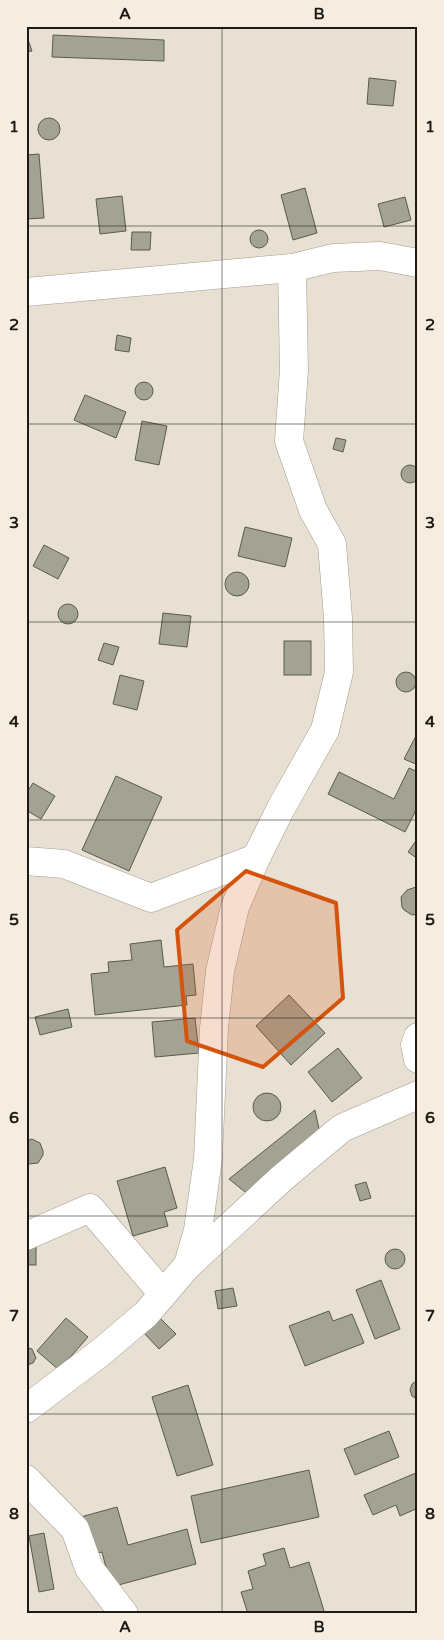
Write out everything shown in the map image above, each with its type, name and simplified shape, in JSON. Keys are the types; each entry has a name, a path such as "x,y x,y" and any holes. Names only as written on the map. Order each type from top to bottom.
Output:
{"street":[{"path":"26,292 292,268 332,258 380,256 418,262"},
{"path":"188,1265 198,1230 208,1159 214,1028 220,971 235,908 256,858 281,808 324,730 339,672 338,618 332,544 313,510 289,441 294,370 292,268"},
{"path":"26,861 64,864 151,898 256,858"},
{"path":"418,1037 415,1045 418,1059"},
{"path":"26,1409 108,1347 146,1314 188,1265 282,1178 342,1128 418,1095"},
{"path":"26,1236 90,1208 164,1294"},
{"path":"26,1479 75,1529 89,1568 124,1614"}],"highlighted area":[{"path":"246,871 336,903 343,998 263,1067 187,1041 177,930"}],"building":[{"path":"26,34 32,51 26,52"},
{"path":"53,35 164,40 164,61 52,57"},
{"path":"369,78 396,81 393,106 367,104"},
{"path":"45,118 53,118 60,125 60,133 53,140 45,140 38,133 38,125"},
{"path":"39,154 44,218 26,219 26,155"},
{"path":"305,188 317,233 293,240 281,195"},
{"path":"122,196 126,231 100,234 96,199"},
{"path":"405,197 411,220 384,227 378,204"},
{"path":"259,230 265,233 268,239 265,245 259,248 253,245 250,239 253,233"},
{"path":"132,232 151,232 150,250 131,250"},
{"path":"117,335 131,338 129,352 115,350"},
{"path":"144,382 150,385 153,391 150,397 144,400 138,397 135,391 138,385"},
{"path":"85,395 126,412 116,438 74,420"},
{"path":"142,421 167,426 159,465 135,460"},
{"path":"336,438 346,440 343,452 333,449"},
{"path":"410,465 416,468 419,474 416,480 410,483 404,480 401,474 404,468"},
{"path":"245,527 292,538 285,567 238,556"},
{"path":"44,545 69,558 58,579 33,566"},
{"path":"237,572 245,576 249,584 245,592 237,596 229,592 225,584 229,576"},
{"path":"68,604 75,607 78,614 75,621 68,624 61,621 58,614 61,607"},
{"path":"163,613 191,616 187,647 159,644"},
{"path":"284,641 311,641 311,675 284,675"},
{"path":"104,643 119,647 113,665 98,660"},
{"path":"406,672 413,675 416,682 413,689 406,692 399,689 396,682 399,675"},
{"path":"120,675 144,681 137,710 113,704"},
{"path":"418,732 418,765 404,759"},
{"path":"409,768 418,772 418,806 405,832 328,794 339,772 394,799"},
{"path":"116,776 162,797 129,871 82,850"},
{"path":"33,783 55,796 41,819 26,810 26,794"},
{"path":"418,838 418,859 408,852"},
{"path":"418,888 418,914 412,915 402,907 401,897 407,890"},
{"path":"161,940 164,967 193,964 196,995 186,996 187,1005 95,1015 91,974 109,972 108,962 132,960 130,944"},
{"path":"289,995 325,1033 291,1065 256,1026"},
{"path":"68,1009 72,1027 40,1035 35,1017"},
{"path":"195,1018 199,1053 155,1057 152,1022"},
{"path":"338,1048 362,1078 332,1102 308,1072"},
{"path":"267,1093 277,1097 281,1107 277,1117 267,1121 257,1117 253,1107 257,1097"},
{"path":"315,1110 320,1134 255,1200 229,1179"},
{"path":"32,1139 40,1143 43,1155 38,1163 26,1164 26,1141"},
{"path":"165,1167 177,1208 164,1212 168,1226 133,1236 117,1181"},
{"path":"366,1182 371,1198 360,1201 355,1185"},
{"path":"26,1246 36,1246 36,1265 26,1265"},
{"path":"391,1249 399,1249 405,1255 405,1263 399,1269 391,1269 385,1263 385,1255"},
{"path":"381,1280 400,1329 375,1339 356,1290"},
{"path":"233,1288 237,1306 218,1309 215,1291"},
{"path":"329,1311 333,1321 352,1314 364,1343 305,1366 289,1326"},
{"path":"159,1317 176,1334 159,1349 143,1332"},
{"path":"66,1318 88,1337 59,1370 37,1351"},
{"path":"26,1347 32,1349 36,1358 33,1363 27,1365"},
{"path":"418,1380 418,1400 412,1396 410,1390 412,1384"},
{"path":"188,1385 213,1465 177,1476 152,1397"},
{"path":"389,1431 399,1457 355,1475 344,1449"},
{"path":"309,1470 319,1517 201,1543 191,1496"},
{"path":"418,1472 418,1508 400,1516 396,1505 373,1515 364,1495"},
{"path":"117,1507 128,1545 187,1529 196,1564 111,1587 102,1552 87,1556 77,1518"},
{"path":"44,1533 54,1589 39,1592 29,1536"},
{"path":"284,1548 290,1568 309,1562 325,1614 248,1614 241,1592 253,1589 248,1571 266,1565 263,1554"}]}
